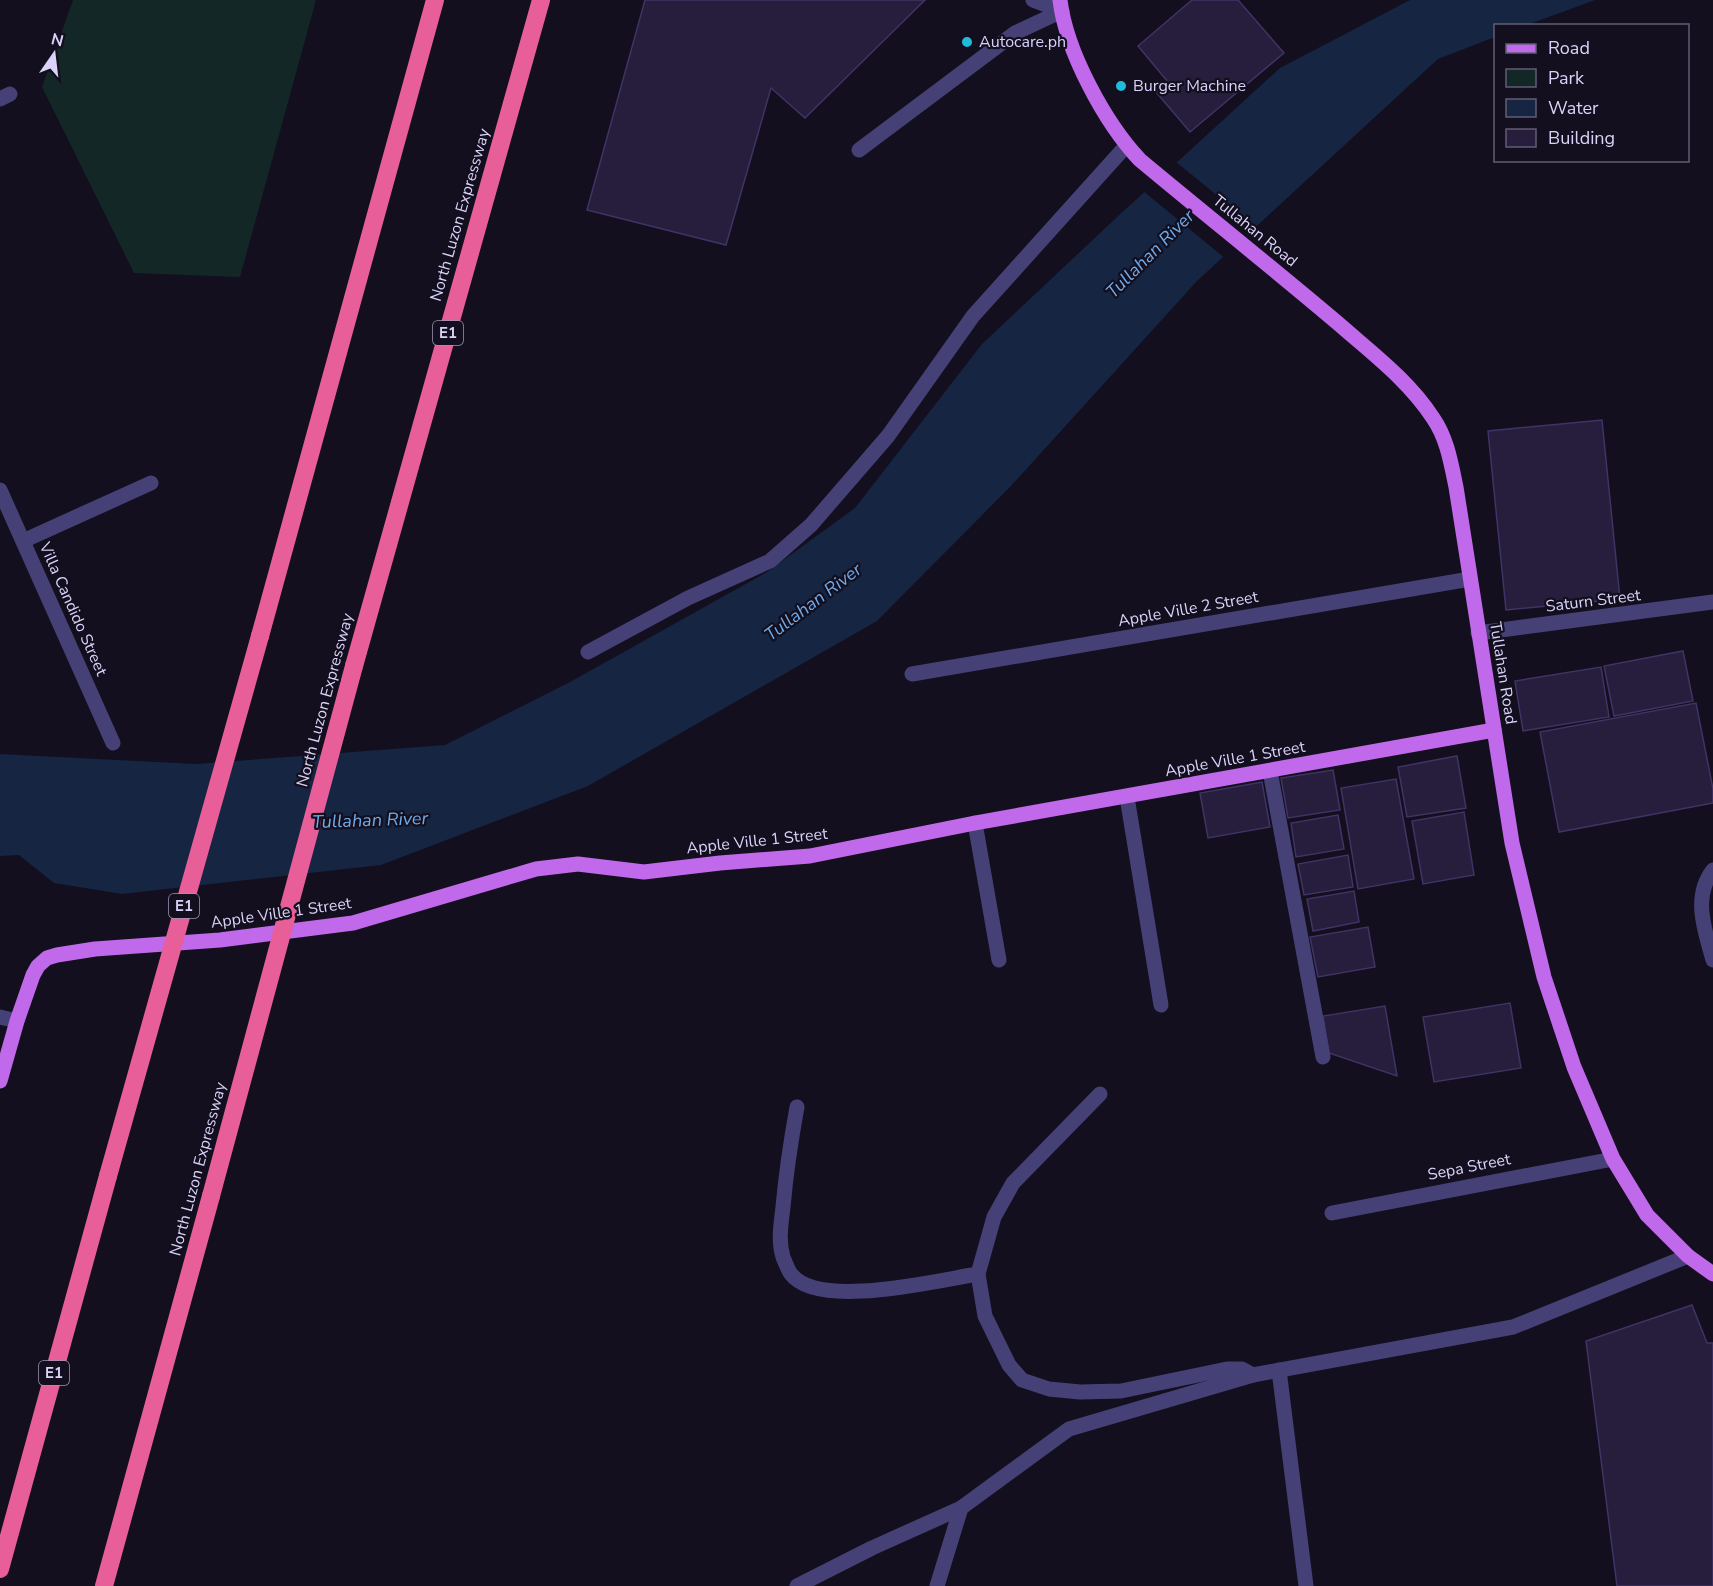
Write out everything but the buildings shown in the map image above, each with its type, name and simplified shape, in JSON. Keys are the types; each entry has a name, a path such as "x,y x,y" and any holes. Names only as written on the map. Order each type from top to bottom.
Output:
{"highway":[{"name":"E1","path":"0,1569 435,0"},
{"name":"North Luzon Expressway","path":"104,1586 354,666 541,0"}],"main road":[{"name":"Tullahan Road","path":"1061,6 1069,40 1088,85 1126,146 1395,373 1416,394 1435,420 1449,453 1454,475 1512,843 1544,977 1574,1067 1613,1159 1647,1215 1688,1256 1713,1274"},
{"name":"Apple Ville 1 Street","path":"17,1021 38,966 47,958 57,955 95,949 220,940 353,923 536,868 578,864 644,872 810,856 975,823 1494,730"},
{"path":"0,1081 17,1021"}],"street":[{"path":"1033,0 1061,6"},
{"path":"859,150 1015,33 1061,6"},
{"path":"588,652 688,598 770,561 811,525 888,436 973,316 1126,146"},
{"path":"23,541 151,483"},
{"name":"Villa Candido Street","path":"0,490 4,508 23,541 113,743"},
{"name":"Apple Ville 2 Street","path":"912,674 1470,579"},
{"name":"Saturn Street","path":"1478,633 1713,602"},
{"path":"1270,771 1323,1056"},
{"path":"1127,797 1161,1005"},
{"path":"975,823 999,960"},
{"path":"1712,871 1704,888 1701,915 1713,960"},
{"path":"0,1017 17,1021"},
{"path":"1100,1094 1013,1183 994,1217 978,1274 985,1316 1010,1365 1022,1380 1049,1389 1080,1392 1121,1391 1227,1369 1242,1369 1253,1375"},
{"path":"797,1107 787,1168 780,1237 783,1257 791,1275 808,1286 827,1291 865,1292 978,1274"},
{"name":"Sepa Street","path":"1332,1213 1613,1159"},
{"path":"797,1586 872,1548 961,1508 1069,1429 1253,1375 1513,1327 1688,1256"},
{"path":"1279,1370 1306,1586"},
{"path":"937,1586 961,1508"}],"green space":[{"path":"73,0 316,0 240,277 134,273 42,87"}],"water":[{"name":"Tullahan River","path":"1410,0 1595,0 1530,24 1494,24 1494,37 1438,59 1197,281 1011,486 877,621 588,786 381,865 122,894 54,883 19,855 0,856 0,754 196,764 445,745 570,682 767,572 855,508 982,344 1280,68"}],"pier":[{"path":"1175,161 1258,229 1226,259 1142,190"}],"place":[{"name":"Autocare.ph","path":"967,42"},
{"name":"Burger Machine","path":"1121,86"}]}
